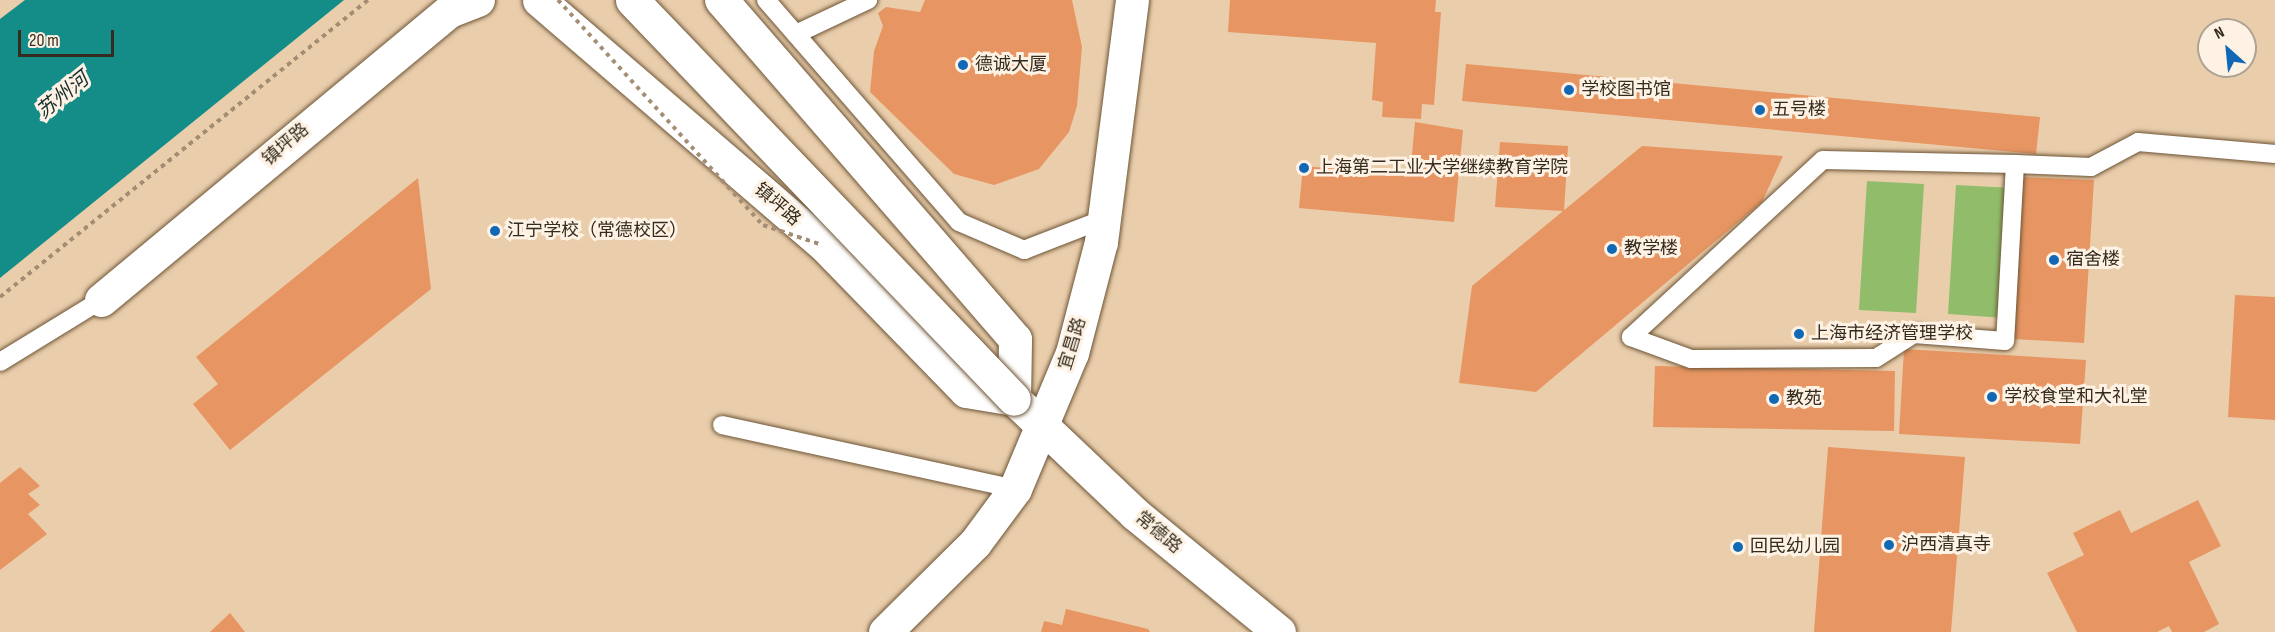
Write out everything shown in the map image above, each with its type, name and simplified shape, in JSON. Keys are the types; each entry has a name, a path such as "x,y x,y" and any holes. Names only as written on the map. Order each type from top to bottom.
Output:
{"street":[{"name":"镇坪路","path":"100,300 449,10 478,0"},
{"name":"镇坪路","path":"539,0 825,246 966,391 1014,399"},
{"name":"镇坪路","path":"632,0 1042,428"},
{"path":"721,0 1015,339 1014,399"},
{"name":"宜昌路","path":"885,632 975,543 1015,489 1072,353 1104,219 1132,0"},
{"name":"常德路","path":"1042,428 1135,514 1279,632"}],"lane":[{"path":"766,0 959,222 1023,250 1104,219"},
{"path":"796,34 868,0"},
{"path":"2015,164 2005,341 1914,334 1876,358 1691,359 1631,337 1823,160 2015,164 2091,167 2138,142 2275,154"},
{"path":"0,362 100,300"},
{"path":"722,425 1015,489"}],"path":[{"path":"0,297 368,0"},
{"path":"558,0 763,225 825,246"}],"green space":[{"path":"1867,181 1924,184 1916,313 1859,310"},
{"path":"1956,185 2012,188 2005,318 1948,314"}],"water":[{"name":"苏州河","path":"25,0 344,0 0,278 0,19"}],"building":[{"path":"925,0 1072,0 1082,47 1077,106 1069,132 1039,169 994,185 954,174 870,92 874,51 883,26 878,13 886,7 920,12"},
{"path":"1230,0 1436,0 1435,12 1441,12 1434,105 1422,104 1421,119 1382,117 1383,102 1372,100 1376,43 1228,32"},
{"name":"五号楼","path":"1466,64 2040,117 2036,154 1462,101"},
{"path":"1415,122 1463,130 1454,222 1299,208 1303,166 1410,175"},
{"path":"1500,142 1568,146 1564,211 1495,207"},
{"name":"教学楼","path":"1642,146 1783,156 1762,202 1536,392 1459,383 1472,286"},
{"name":"宿舍楼","path":"2023,177 2094,180 2084,343 2014,339"},
{"path":"418,178 431,289 230,450 193,404 218,384 196,357"},
{"path":"2235,295 2275,297 2275,420 2228,417"},
{"name":"学校食堂和大礼堂","path":"1904,349 2086,360 2080,444 1899,434"},
{"name":"教苑","path":"1655,366 1895,371 1894,431 1653,427"},
{"name":"沪西清真寺","path":"1828,447 1965,457 1951,632 1814,632"},
{"path":"20,467 40,486 28,494 40,505 28,514 47,534 0,570 0,483"},
{"path":"2198,500 2221,546 2189,562 2219,624 2204,632 2172,632 2169,626 2157,632 2077,632 2047,573 2084,555 2073,533 2120,510 2131,533"},
{"path":"1066,609 1148,629 1150,632 1041,632 1044,621 1062,625"},
{"path":"230,613 245,632 210,632"}],"place":[{"name":"德诚大厦","path":"963,65"},
{"name":"学校图书馆","path":"1569,90"},
{"name":"五号楼","path":"1760,110"},
{"name":"上海第二工业大学继续教育学院","path":"1304,168"},
{"name":"江宁学校（常德校区）","path":"495,231"},
{"name":"教学楼","path":"1612,249"},
{"name":"宿舍楼","path":"2054,260"},
{"name":"上海市经济管理学校","path":"1799,334"},
{"name":"学校食堂和大礼堂","path":"1992,397"},
{"name":"教苑","path":"1774,399"},
{"name":"沪西清真寺","path":"1889,545"},
{"name":"回民幼儿园","path":"1738,547"}]}
